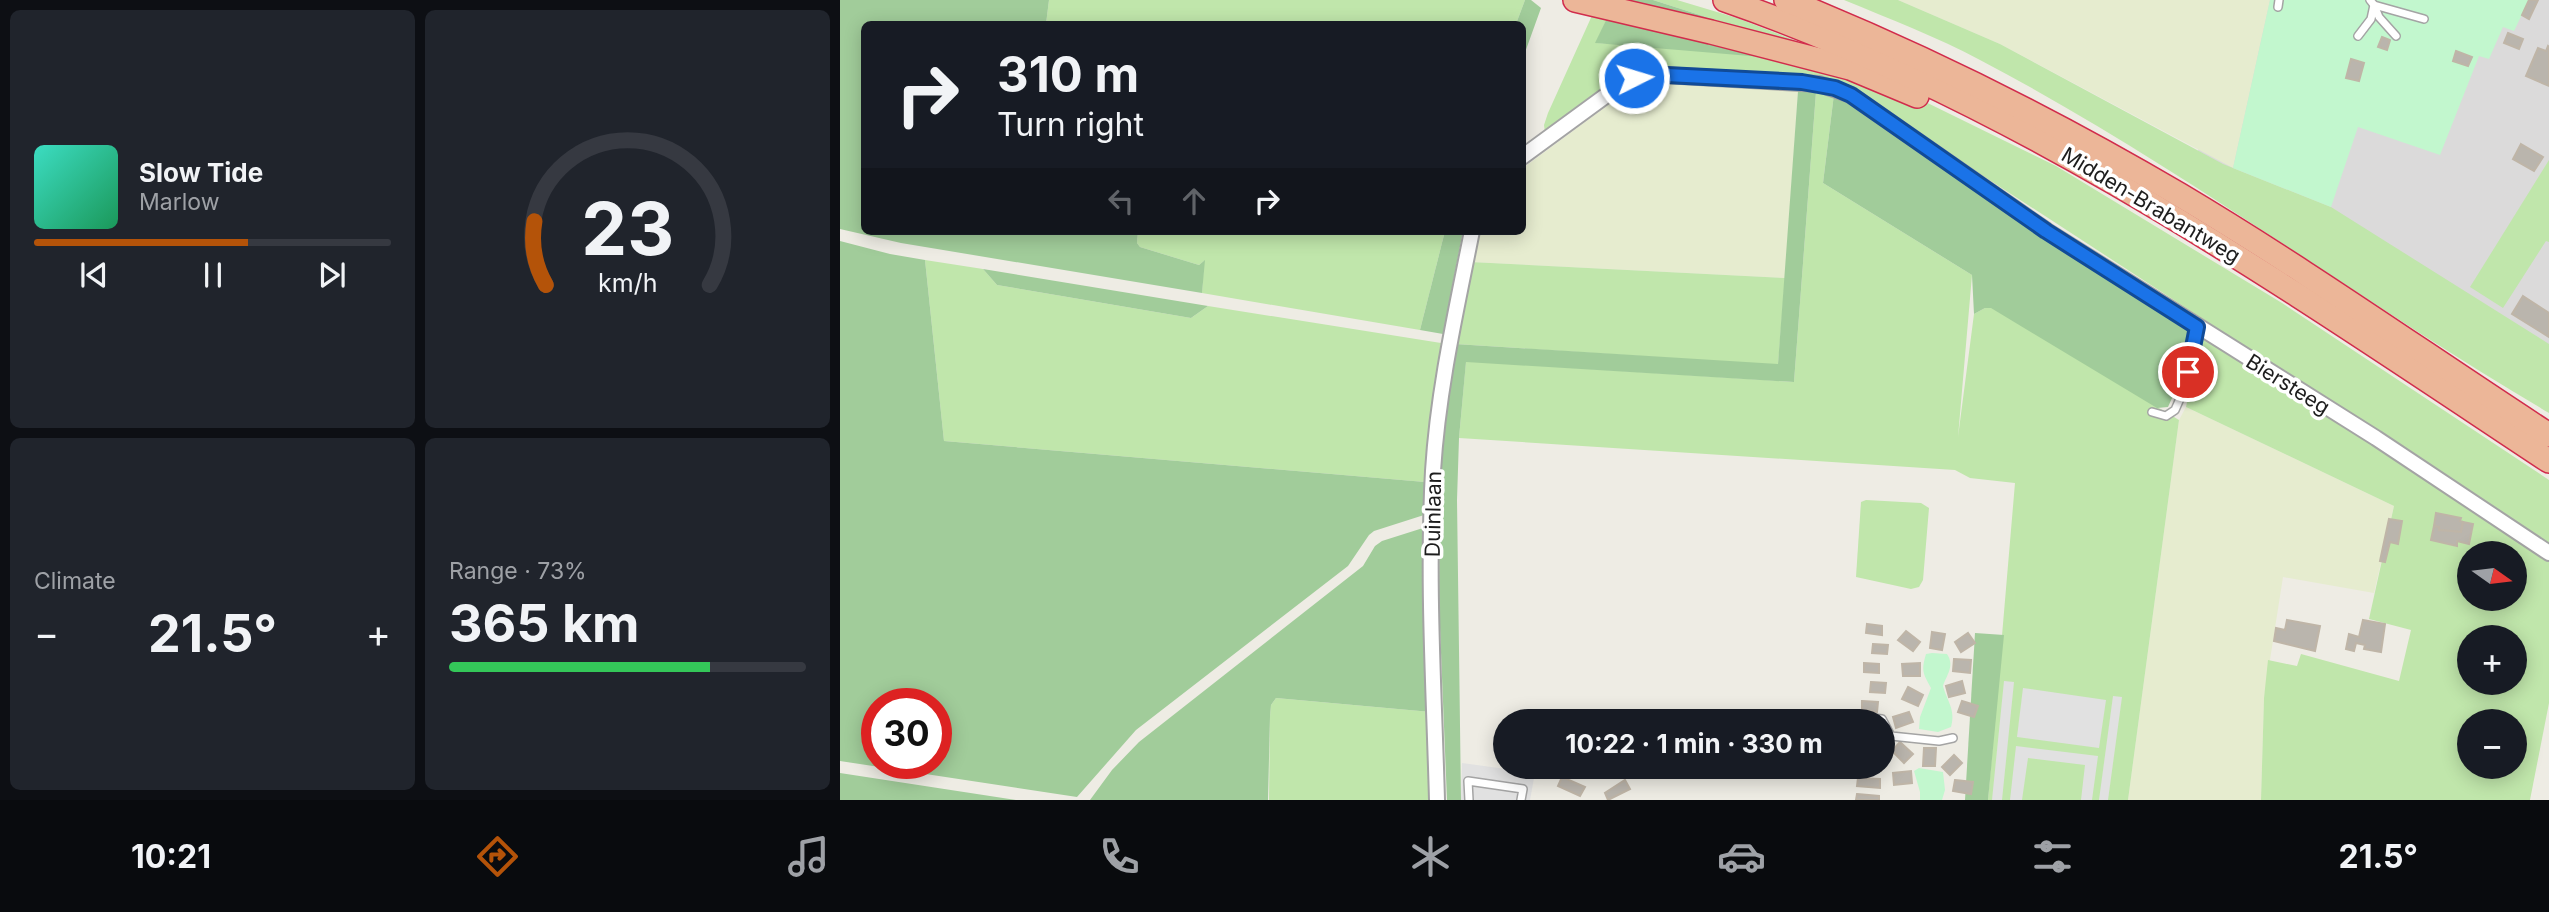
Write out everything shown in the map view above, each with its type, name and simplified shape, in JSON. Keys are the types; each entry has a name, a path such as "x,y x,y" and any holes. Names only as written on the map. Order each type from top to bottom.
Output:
{"highway":[{"path":"1575,0 1850,68 1934,103 2029,135"},
{"name":"Midden-Brabantweg","path":"1725,0 1866,56 2095,170 2222,247 2549,461"},
{"name":"Midden-Brabantweg","path":"1786,0 1885,41 1988,89 2105,151 2264,248 2549,435"}],"street":[{"name":"Biersteeg","path":"1526,154 1619,86 1647,74 1802,82 1835,88 1851,95 2046,231 2376,438 2549,553"},
{"name":"Duinlaan","path":"1437,800 1432,600 1433,470 1448,352 1471,235"}],"lane":[{"path":"2372,2 2424,19"},
{"path":"2358,36 2371,19 2372,2"},
{"path":"2372,2 2379,17 2396,36"},
{"path":"2152,412 2166,416 2175,410 2182,394 2197,327"},
{"path":"1895,736 1939,741 1953,738"},
{"path":"1469,800 1468,781 1522,789 1521,800"}],"shaded area":[{"path":"2243,0 2549,0 2549,357 2194,164"},
{"path":"2004,681 2014,682 2002,800 1992,800"},
{"path":"2023,688 2106,700 2099,748 2017,737"},
{"path":"2113,696 2122,697 2108,800 2099,800"},
{"path":"2016,746 2098,756 2092,800 2081,800 2085,765 2028,758 2022,800 2010,800"},
{"path":"1462,763 1493,767 1493,779 1534,779 1530,800 1461,800"}],"green space":[{"path":"840,0 1049,0 1046,21 861,21 861,234 840,229"},
{"path":"1049,0 1525,0 1517,21 1046,21"},
{"path":"1525,0 1531,0 1541,8 1526,50 1526,21 1517,21"},
{"path":"1599,0 1609,14 1596,43 1801,54 1703,16 1653,0 1677,0 1737,18 1840,60 2056,166 2282,303 2549,480 2549,544 1839,82 1794,74 1634,69 1545,133 1544,125 1548,113"},
{"path":"1619,0 1653,0 1703,16 1801,54 1785,59 1595,43"},
{"path":"1844,0 1898,0 2000,44 2223,164 2331,207 2549,344 2549,413 2053,100 1947,44"},
{"path":"1898,0 2270,0 2233,168 2000,44"},
{"path":"2270,0 2529,0 2514,31 2503,27 2489,59 2479,56 2440,155 2358,127 2331,207 2233,168"},
{"path":"1642,80 1798,91 1785,278 1470,262 1478,235 1526,235 1526,166"},
{"path":"1798,91 1816,92 1794,382 1466,362 1457,500 1461,800 1447,800 1439,603 1440,469 1455,344 1778,364"},
{"path":"1816,92 1834,94 1823,183 1972,275 1958,437 1974,314 1991,307 2179,420 2128,800 1988,800 2015,483 1970,478 1955,470 1459,438 1466,361 1794,382"},
{"path":"1834,94 1843,97 2189,329 2177,387 2168,407 2157,408 1991,308 1974,314 1972,275 1823,183"},
{"path":"2549,160 2549,242 2546,241 2503,308 2470,287"},
{"path":"866,235 1138,235 1137,243 1140,247 1199,265 1205,260 1202,293"},
{"path":"1138,235 1444,235 1420,330 1202,293 1204,261 1199,265 1140,247 1137,243"},
{"path":"1444,235 1462,235 1443,334 1420,330"},
{"path":"840,241 925,260 944,441 1425,482 1424,515 1369,535 1348,566 1136,730 1077,797 952,778 952,688 861,688 861,764 840,761"},
{"path":"925,260 983,269 997,285 1191,318 1208,306 1441,343 1425,482 944,441"},
{"path":"1470,262 1785,278 1778,365 1455,344"},
{"path":"983,269 1208,306 1191,318 997,285"},
{"path":"2201,337 2398,459 2519,541 2457,541 2457,611 2527,611 2527,546 2549,561 2549,703 2530,800 2261,800 2268,660 2297,666 2301,654 2399,681 2411,630 2369,619 2394,506 2186,407"},
{"path":"2186,407 2394,506 2374,593 2283,577 2264,698 2261,800 2128,800 2179,420"},
{"path":"1861,502 1921,503 1929,508 1923,580 1919,587 1911,589 1856,577"},
{"path":"1423,528 1431,712 1276,698 1271,705 1270,717 1268,800 1090,800 1112,770 1139,742 1363,566 1375,546 1382,541"},
{"path":"1975,633 2004,635 1988,800 1965,800"},
{"path":"1926,654 1947,654 1950,662 1950,670 1943,686 1952,711 1951,727 1938,732 1919,729 1920,717 1931,688 1923,668"},
{"path":"1276,698 1431,712 1434,800 1269,800 1270,717 1271,705"},
{"path":"1919,768 1943,772 1945,790 1942,800 1920,800 1914,771"},
{"path":"840,773 861,776 861,779 879,779 1016,800 840,800"}],"building":[{"path":"2529,0 2538,0 2529,19 2522,15"},
{"path":"2508,33 2523,39 2519,49 2504,43"},
{"path":"2382,37 2390,40 2387,50 2378,47"},
{"path":"2548,46 2549,86 2526,76 2538,48 2546,51"},
{"path":"2456,51 2472,57 2468,66 2453,61"},
{"path":"2351,59 2364,63 2359,81 2346,78"},
{"path":"2521,144 2543,157 2534,171 2513,159"},
{"path":"2523,296 2549,313 2549,337 2512,314"},
{"path":"2436,513 2461,518 2461,532 2439,530 2439,527 2434,526"},
{"path":"2389,519 2402,521 2398,544 2390,542 2385,562 2380,561"},
{"path":"2463,522 2473,524 2470,541 2457,541 2457,546 2431,540 2434,526 2439,527 2439,530 2461,532"},
{"path":"2287,620 2320,626 2315,651 2274,641 2276,628 2285,630"},
{"path":"2363,620 2385,624 2381,652 2364,649 2365,645 2356,643 2354,651 2346,649 2349,634 2359,637"},
{"path":"1867,624 1882,626 1882,635 1866,633"},
{"path":"1906,631 1920,642 1913,651 1898,640"},
{"path":"1932,632 1945,634 1942,650 1930,648"},
{"path":"1968,633 1975,643 1961,652 1955,642"},
{"path":"1873,644 1888,645 1887,654 1872,653"},
{"path":"1954,659 1971,660 1970,673 1953,671"},
{"path":"1864,663 1879,664 1879,673 1864,672"},
{"path":"1920,663 1920,676 1903,676 1902,664"},
{"path":"1962,681 1965,693 1949,697 1946,686"},
{"path":"1871,682 1886,683 1885,693 1870,692"},
{"path":"1908,687 1923,695 1918,706 1902,699"},
{"path":"1862,701 1878,702 1877,709 1862,709"},
{"path":"1962,701 1978,706 1974,717 1958,712"},
{"path":"1909,712 1913,722 1896,728 1895,716"},
{"path":"1900,742 1913,754 1904,763 1895,754 1895,748"},
{"path":"1924,748 1936,748 1935,766 1923,766"},
{"path":"1954,755 1962,763 1950,775 1942,767"},
{"path":"1911,771 1912,783 1894,785 1895,773"},
{"path":"1561,779 1567,779 1585,787 1580,796 1558,786"},
{"path":"1858,779 1880,779 1880,788 1857,786"},
{"path":"1625,780 1630,789 1608,800 1605,793"},
{"path":"1955,780 1973,782 1971,794 1953,791"},
{"path":"1857,794 1879,796 1879,800 1856,800"}],"route":[{"path":"1634,78 1647,74 1802,82 1835,88 1851,95 2046,231 2197,327 2188,372"}]}
